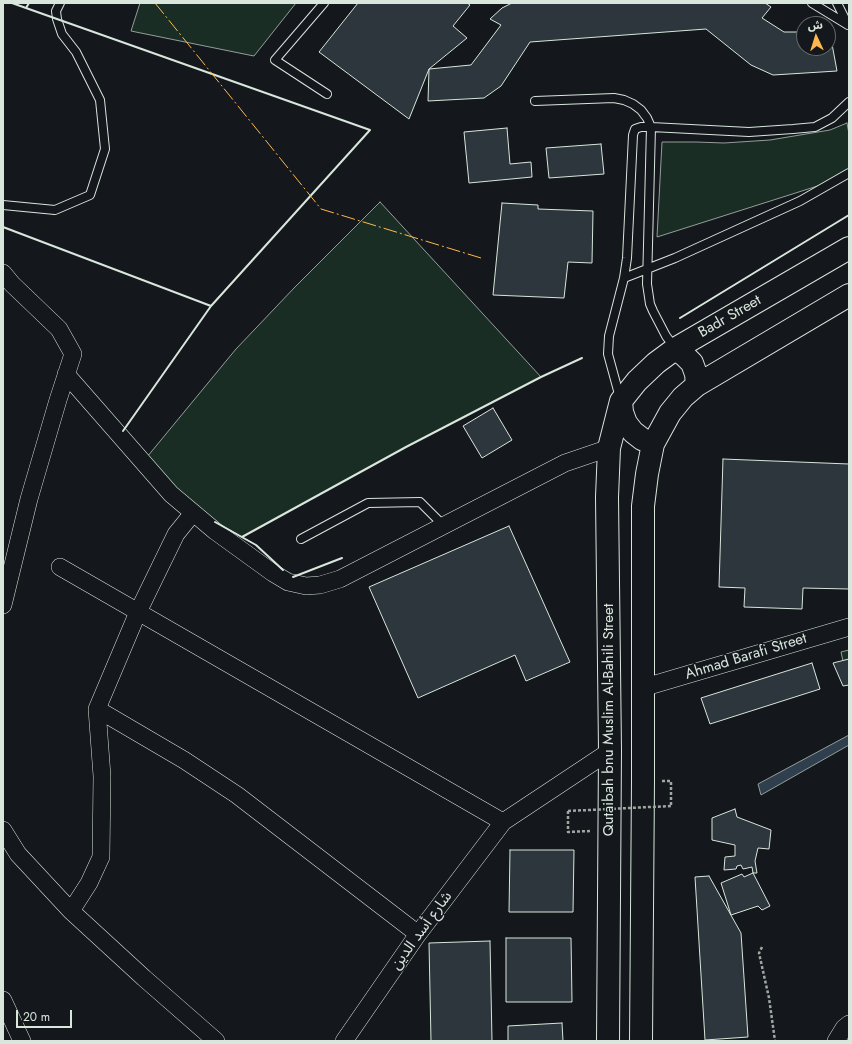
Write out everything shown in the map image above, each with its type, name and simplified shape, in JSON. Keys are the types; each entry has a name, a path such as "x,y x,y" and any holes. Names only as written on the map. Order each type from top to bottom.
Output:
{"main road":[{"name":"Badr Street","path":"621,401 642,376 675,349 849,248"},
{"path":"641,1041 643,506 653,444 670,413 683,397 697,385 849,295"},
{"path":"675,349 692,363 696,374 697,385"},
{"path":"621,401 622,412 629,428 642,439 653,444"},
{"name":"Qutaibah bnu Muslim Al-Bahili Street","path":"608,1041 610,751 607,497 609,448 621,401"}],"street":[{"path":"3,273 12,284 59,329 73,354 29,499 3,605"},
{"path":"66,374 171,494 215,531 273,573 288,582 306,586 320,585 340,579 565,463 609,448"},
{"path":"71,911 89,883 101,857 102,776 97,709 138,612 176,534 193,512"},
{"path":"60,567 503,822"},
{"name":"Ahmad Barafi Street","path":"642,688 849,627"},
{"path":"97,709 184,760 237,795 418,934"},
{"name":"شارع أسد الدين","path":"344,1041 418,934 503,822 610,751"},
{"path":"3,830 18,854 71,911 216,1041"},
{"path":"3,1000 22,1041"},
{"path":"836,1041 844,1028 849,1024"}],"lane":[{"path":"3,205 54,210 90,195 105,149 100,100 76,52 62,34 56,11 60,3"},
{"path":"324,3 276,60 327,94"},
{"path":"812,3 848,26"},
{"path":"837,3 848,26"},
{"path":"535,101 614,98 633,104 641,110 647,118 651,127 647,284 650,304 656,319 675,349"},
{"path":"621,401 608,354 609,336 624,278 627,258 633,136 636,129 641,127 651,127 749,132 815,127 832,118 849,102"},
{"path":"624,278 675,258 800,201 849,173"},
{"path":"301,539 368,503 420,502 444,526"}],"path":[{"path":"568,832 568,811 671,806 671,781"},
{"path":"762,947 759,953 769,998 775,1041"}],"green space":[{"path":"140,3 296,3 254,56 131,31"},
{"path":"847,123 849,134 849,176 657,237 662,142 724,143 770,140 830,130"},
{"path":"380,202 541,377 406,447 242,537 199,512 147,457 236,349 295,287"},
{"path":"849,650 849,659 843,661 841,652"}],"water":[{"path":"849,735 849,745 761,795 758,784"}],"building":[{"path":"358,3 467,3 470,5 453,26 467,38 429,69 409,119 319,52"},
{"path":"512,3 765,3 771,7 762,18 784,32 796,32 796,56 834,56 837,71 773,75 751,65 706,29 530,42 501,86 484,98 428,101 429,69 471,65 501,25 490,19 502,8"},
{"path":"507,128 510,164 531,162 532,177 469,183 464,132"},
{"path":"601,144 604,174 549,178 546,148"},
{"path":"502,203 538,205 538,209 593,211 592,263 568,262 564,298 493,295"},
{"path":"493,408 512,440 482,458 463,426"},
{"path":"723,459 849,464 849,589 803,588 802,609 744,607 745,588 719,587"},
{"path":"509,526 570,662 526,681 515,655 418,698 369,587"},
{"path":"849,659 849,685 843,686 833,663"},
{"path":"812,663 820,689 710,724 701,698"},
{"path":"735,809 737,817 771,830 769,849 758,848 755,861 757,873 753,873 752,867 743,869 741,865 737,866 736,869 724,870 725,857 735,856 735,845 712,840 712,818"},
{"path":"510,850 574,850 573,912 509,912"},
{"path":"753,873 770,906 762,910 758,906 731,915 721,883 742,874 744,877"},
{"path":"709,876 741,933 748,1037 705,1040 695,877"},
{"path":"506,938 571,938 572,1002 506,1002"},
{"path":"490,941 492,1041 431,1041 429,943"},
{"path":"562,1023 563,1041 508,1041 508,1026"}],"wall":[{"path":"12,3 26,8"},
{"path":"29,3 26,8 370,130 211,306 123,431"},
{"path":"680,318 849,215"},
{"path":"3,227 211,306"},
{"path":"242,537 406,447 541,377 582,358"},
{"path":"215,522 256,545 283,570"},
{"path":"293,577 342,558"}],"power":[{"path":"155,3 321,209 481,258"}]}
